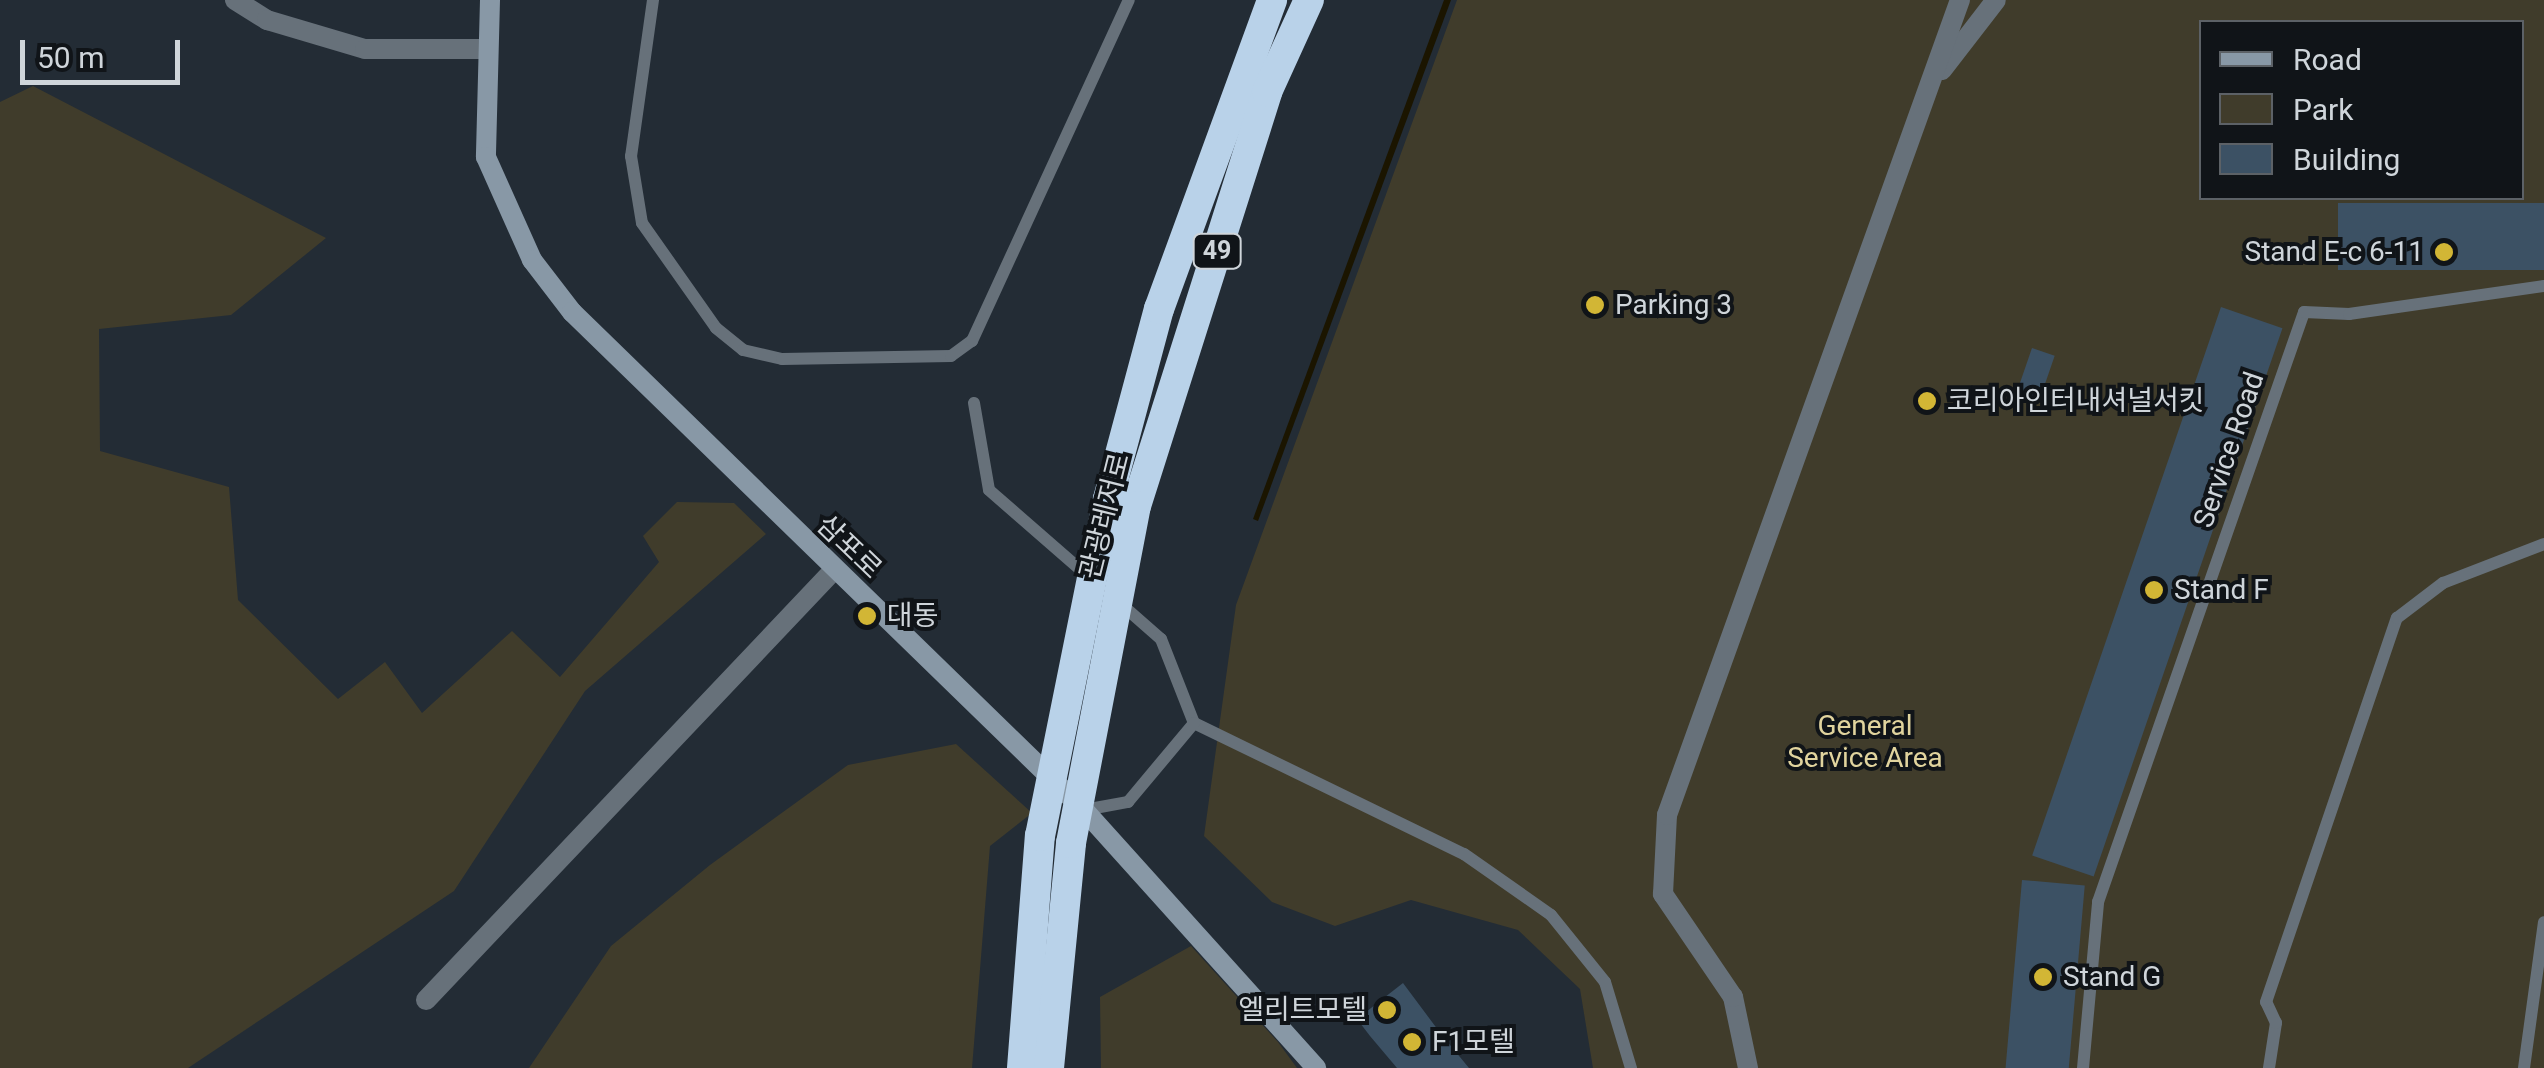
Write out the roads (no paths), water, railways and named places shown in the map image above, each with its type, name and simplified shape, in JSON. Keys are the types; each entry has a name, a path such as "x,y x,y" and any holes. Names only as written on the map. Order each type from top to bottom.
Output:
{"highway":[{"name":"관광레저로","path":"1049,1068 1071,843 1122,503 1160,308 1272,0"},
{"name":"관광레저로","path":"1022,1068 1040,836 1122,503 1267,92 1309,0"}],"street":[{"path":"235,0 267,20 365,49 482,49"},
{"name":"삼포로","path":"490,0 482,49 486,157 532,260 572,312 1084,810 1316,1068"},
{"path":"1748,1068 1733,996 1663,894 1667,815 1919,105 1960,0"},
{"path":"1919,105 1996,0"},
{"path":"426,1000 834,571"}],"lane":[{"path":"654,0 631,156 642,222 716,328 744,350 782,359 951,356 972,340 1130,0"},
{"name":"Service Road","path":"2083,1068 2098,902 2304,312 2348,314 2544,286"},
{"path":"974,402 988,490 1161,639 1194,723 1464,854 1551,915 1605,982 1631,1068"},
{"path":"2269,1068 2276,1023 2266,1002 2397,618 2443,582 2544,544"},
{"path":"1084,810 1128,802 1194,723"},
{"path":"2524,1068 2544,922"}],"place":[{"name":"Stand E-c 6-11","path":"2444,252"},
{"name":"Parking 3","path":"1595,305"},
{"name":"코리아인터내셔널서킷","path":"1927,401"},
{"name":"Stand F","path":"2154,590"},
{"name":"대동","path":"867,616"},
{"name":"Stand G","path":"2043,977"},
{"name":"엘리트모텔","path":"1387,1010"},
{"name":"F1모텔","path":"1412,1042"}],"park label":[{"name":"General Service Area","path":"1865,742"}]}
